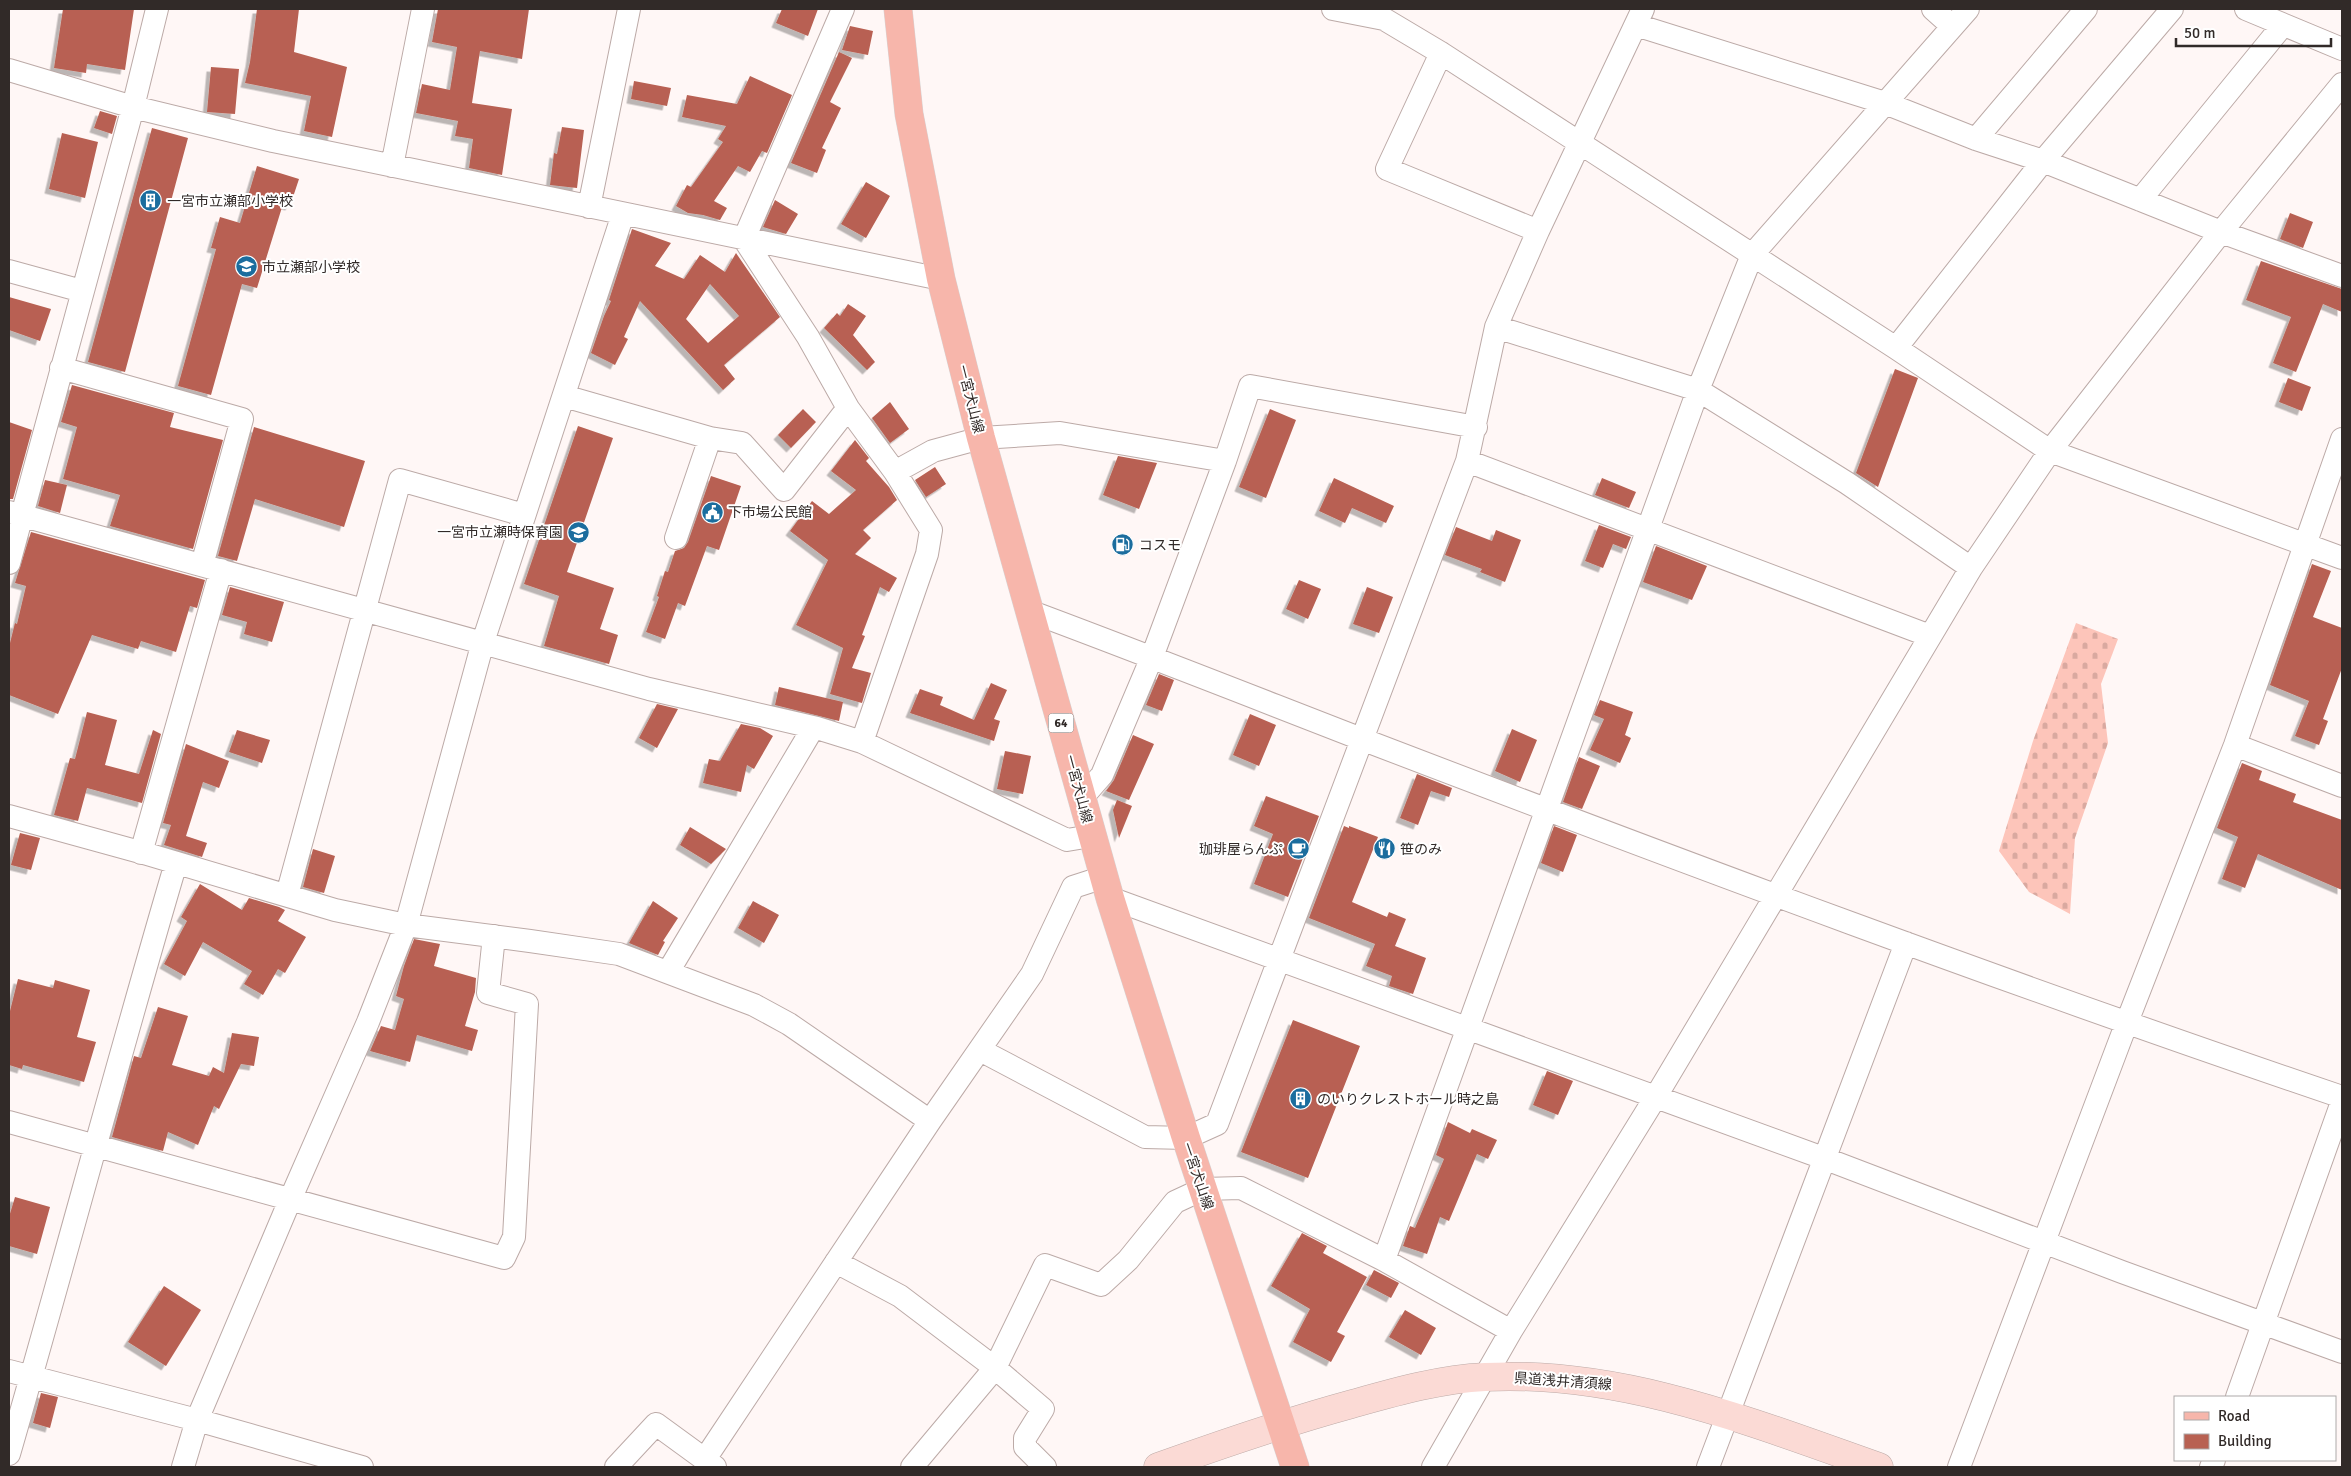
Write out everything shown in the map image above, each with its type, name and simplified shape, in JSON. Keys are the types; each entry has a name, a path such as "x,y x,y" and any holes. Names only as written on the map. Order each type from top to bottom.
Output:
{"main road":[{"name":"一宮犬山線","path":"898,9 909,114 942,279 980,438 1030,611 1091,836 1186,1138 1295,1467"},
{"name":"県道浅井清須線","path":"1158,1467 1280,1424 1403,1390 1484,1377 1547,1377 1624,1386 1727,1413 1878,1467"}],"street":[{"path":"9,563 15,514 61,368 133,107 157,9"},
{"path":"392,166 422,9"},
{"path":"589,207 629,9"},
{"path":"744,239 843,9"},
{"path":"1333,9 1386,14 1441,53 1896,348 2050,451 2342,558"},
{"path":"1933,9 1952,26"},
{"path":"1384,1260 1698,390 1752,255 1968,9"},
{"path":"1976,139 2086,9"},
{"path":"1896,348 2043,161 2172,9"},
{"path":"2246,9 2342,49"},
{"path":"980,1050 1145,1137 1186,1138 1217,1124 1467,461 1476,427 1496,327 1538,231 1639,17 1885,103 1976,139 2043,161 2221,232 2342,276"},
{"path":"2140,200 2283,25"},
{"path":"1441,53 1387,169 1538,231"},
{"path":"9,70 133,107 274,141 942,279"},
{"path":"1433,1467 1511,1331 1778,894 1971,568 2050,451 2221,232 2342,84"},
{"path":"183,1467 197,1420 368,1022 406,926 483,642 623,214"},
{"path":"744,239 808,337 848,408 895,472 931,530 926,554 862,742"},
{"path":"9,271 82,291"},
{"path":"1496,327 1698,390 1847,483 1971,568"},
{"path":"61,368 242,419 211,567 141,853"},
{"path":"1082,798 1102,775 1152,657 1225,461 1250,386 1476,427"},
{"path":"564,396 710,438 742,443 784,490 848,408"},
{"path":"895,472 933,451 980,438 1060,433 1225,461"},
{"path":"676,538 710,438"},
{"path":"1959,1467 2127,1022 2235,745 2304,543 2342,439"},
{"path":"1467,461 1930,636"},
{"path":"287,895 400,480 524,515"},
{"path":"15,514 649,689 813,728 862,742 1067,840 1091,836"},
{"path":"1030,611 1546,809 1906,943 2342,1097"},
{"path":"668,972 813,728"},
{"path":"2235,745 2342,786"},
{"path":"9,816 335,910 406,926 494,936 619,954 754,1005 789,1024 930,1121"},
{"path":"9,1454 134,1006 176,863"},
{"path":"616,1467 656,1424 710,1463 836,1262 930,1121 1032,974 1074,887 1107,887 1280,959 1468,1027 1655,1098 1826,1158 2045,1242 2342,1352"},
{"path":"9,1122 504,1258 514,1237 527,1004 488,993 494,936"},
{"path":"1708,1467 1906,943"},
{"path":"2237,1396 2265,1323 2342,1102"},
{"path":"912,1467 995,1368 1045,1265 1101,1285 1128,1260 1176,1202 1203,1189 1241,1188 1384,1260 1511,1331"},
{"path":"836,1262 900,1296 995,1368 1043,1409 1025,1438 1025,1448 1045,1467"},
{"path":"9,1371 197,1420 362,1467"}],"green space":[{"path":"2076,623 2118,639 2101,684 2108,743 2075,838 2070,914 2029,892 1999,851 2033,741"}],"building":[{"path":"63,9 134,9 125,70 87,64 86,73 54,68"},
{"path":"257,9 299,9 294,52 347,67 332,137 304,131 311,96 245,83 250,62"},
{"path":"438,9 529,9 522,59 480,51 472,103 512,109 502,175 469,168 473,139 455,136 458,121 416,113 422,84 450,90 457,47 432,42"},
{"path":"782,9 818,9 808,36 776,23"},
{"path":"850,26 873,31 868,55 842,50"},
{"path":"839,52 852,58 830,102 841,108 822,148 826,150 817,173 791,163"},
{"path":"211,67 239,69 235,114 207,112"},
{"path":"750,76 792,95 767,153 762,151 750,172 738,166 714,201 727,208 720,220 688,213 676,206 687,185 691,187 723,142 718,139 726,126 682,117 687,95 737,104"},
{"path":"634,81 671,88 667,106 631,99"},
{"path":"100,111 117,116 112,134 94,128"},
{"path":"562,127 584,130 577,188 550,185 554,153 557,154"},
{"name":"一宮市立瀬部小学校","path":"152,128 188,138 125,372 88,362"},
{"path":"62,133 98,142 85,198 49,189"},
{"path":"257,166 299,179 290,206 283,204 257,288 242,284 211,395 178,386 216,249 211,248 220,217 240,223"},
{"path":"866,182 890,196 866,238 841,224"},
{"path":"775,200 798,214 786,234 763,227"},
{"path":"2290,213 2313,222 2303,248 2280,239"},
{"path":"632,229 671,243 655,266 684,279 700,255 725,272 736,253 780,317 724,365 735,379 723,390 640,301 624,337 628,339 615,365 591,353 611,301 609,300","holes":["710,284 739,316 708,343 686,319"]},
{"path":"2261,261 2342,289 2342,312 2323,304 2296,372 2273,363 2291,317 2246,300"},
{"path":"9,297 51,309 40,341 9,330"},
{"path":"848,304 866,316 853,335 875,362 867,370 824,328 837,313 840,316"},
{"path":"1895,369 1918,378 1878,487 1856,473"},
{"path":"2288,378 2311,387 2302,411 2279,402"},
{"path":"72,385 174,413 170,427 223,440 193,549 110,526 120,495 63,479 77,427 61,422"},
{"path":"890,402 909,429 890,443 872,418"},
{"path":"803,409 816,422 791,448 778,435"},
{"path":"1270,409 1296,420 1266,498 1239,487"},
{"path":"9,422 32,430 13,499 9,499"},
{"path":"578,426 613,438 567,572 614,588 600,629 618,635 609,664 544,646 559,596 524,584"},
{"path":"254,427 365,461 344,527 255,499 237,561 218,556"},
{"path":"855,440 869,458 866,461 889,487 897,500 863,530 871,538 855,554 897,578 889,592 880,587 862,635 865,636 852,668 871,673 862,703 830,694 843,648 796,625 828,560 790,531 812,501 829,514 856,490 831,471"},
{"path":"1118,456 1157,463 1139,509 1103,495"},
{"path":"935,467 946,484 926,497 915,480"},
{"path":"711,476 741,486 719,550 707,546 685,606 678,603 665,639 646,632 659,597 657,596 665,571 668,572 675,551 684,548 688,542"},
{"path":"1334,478 1394,506 1386,523 1352,508 1345,523 1319,511"},
{"path":"1602,478 1636,492 1629,508 1595,495"},
{"path":"45,480 67,485 60,513 38,506"},
{"path":"1599,525 1631,537 1626,549 1613,544 1603,568 1585,561"},
{"path":"1456,527 1492,541 1496,530 1521,540 1505,582 1480,572 1482,569 1445,555"},
{"path":"31,532 205,580 197,608 190,606 176,652 141,641 138,649 92,635 58,714 9,695 9,647 15,623 17,624 26,586 15,583"},
{"path":"1656,546 1707,566 1692,600 1643,582"},
{"path":"2312,564 2331,571 2313,617 2342,628 2342,668 2323,719 2328,721 2319,745 2295,736 2309,701 2270,685"},
{"path":"1299,580 1321,589 1308,619 1286,609"},
{"path":"230,587 284,602 272,642 244,634 247,622 222,615"},
{"path":"1367,587 1393,597 1379,633 1353,624"},
{"path":"1159,674 1174,680 1162,711 1146,705"},
{"path":"991,683 1007,690 994,719 1000,721 994,741 910,713 920,689 943,697 940,705 974,720"},
{"path":"779,687 843,702 839,721 775,705"},
{"path":"1600,700 1633,712 1625,735 1631,738 1620,763 1590,750 1604,719 1594,715"},
{"path":"657,704 678,709 657,748 639,738"},
{"path":"87,712 117,720 105,765 139,774 153,730 161,734 142,803 87,788 78,821 54,815 70,758 75,759"},
{"path":"1250,714 1276,725 1259,766 1233,755"},
{"path":"741,724 760,728 773,736 754,769 747,765 741,792 703,783 709,759 720,761"},
{"path":"1512,729 1537,740 1520,782 1495,771"},
{"path":"237,730 270,740 262,763 229,752"},
{"path":"1133,735 1154,744 1129,800 1106,791 1114,780"},
{"path":"186,744 229,761 219,788 203,782 186,836 207,843 202,857 164,845 171,825 163,823"},
{"path":"1005,751 1031,756 1023,794 997,789"},
{"path":"1579,757 1600,766 1582,809 1563,802"},
{"path":"2242,763 2262,771 2259,780 2296,794 2293,802 2342,820 2342,890 2258,854 2245,888 2222,879 2238,837 2217,828"},
{"path":"1417,774 1452,788 1449,797 1431,791 1418,825 1400,818"},
{"name":"珈琲屋らんぷ","path":"1266,796 1319,816 1288,897 1254,884 1273,834 1254,826"},
{"path":"1117,800 1132,806 1119,838 1113,810"},
{"path":"1344,826 1349,828 1349,826 1378,837 1352,902 1387,917 1389,912 1406,919 1395,946 1426,958 1413,994 1389,986 1392,976 1366,966 1375,944 1309,918"},
{"path":"1554,826 1577,835 1563,872 1541,863"},
{"path":"690,827 726,849 711,864 680,845"},
{"path":"20,833 40,838 31,870 11,865"},
{"path":"313,849 335,856 324,893 303,887"},
{"path":"200,884 242,910 249,898 285,910 278,921 306,937 285,973 278,969 263,995 244,984 252,971 203,942 185,976 164,964 187,921 181,917"},
{"path":"653,901 678,918 663,941 665,942 658,955 629,943"},
{"path":"753,901 779,915 764,943 738,928"},
{"path":"414,939 440,944 434,966 476,978 475,992 465,1026 478,1030 472,1051 417,1035 410,1062 370,1051 381,1026 395,1030 404,999 396,996"},
{"path":"18,979 53,988 55,980 90,990 77,1037 96,1042 84,1082 23,1065 22,1069 9,1065 9,1015"},
{"path":"158,1007 188,1016 172,1065 209,1076 213,1067 224,1073 232,1033 259,1037 254,1066 241,1064 219,1109 214,1106 198,1145 168,1132 163,1151 112,1137 134,1056 141,1058"},
{"name":"のいりクレストホール時之島","path":"1293,1020 1360,1046 1308,1178 1241,1152"},
{"path":"1547,1071 1573,1081 1558,1115 1533,1105"},
{"path":"1448,1122 1470,1133 1472,1129 1497,1140 1488,1159 1477,1154 1449,1221 1440,1217 1427,1254 1403,1246 1410,1226 1415,1228 1444,1159 1436,1155"},
{"path":"15,1197 50,1207 37,1254 9,1246 9,1217"},
{"path":"1302,1233 1327,1246 1323,1253 1367,1277 1337,1332 1345,1336 1331,1362 1293,1342 1310,1309 1271,1286"},
{"path":"1374,1270 1399,1283 1391,1298 1366,1285"},
{"path":"164,1286 201,1310 166,1366 128,1342"},
{"path":"1405,1310 1436,1328 1421,1355 1389,1337"},
{"path":"41,1393 58,1397 50,1428 33,1423"}],"place":[{"name":"一宮市立瀬部小学校","path":"151,201"},
{"name":"市立瀬部小学校","path":"246,267"},
{"name":"下市場公民館","path":"712,512"},
{"name":"一宮市立瀬時保育園","path":"579,532"},
{"name":"コスモ","path":"1123,545"},
{"name":"珈琲屋らんぷ","path":"1299,849"},
{"name":"笹のみ","path":"1384,849"},
{"name":"のいりクレストホール時之島","path":"1301,1099"}]}
